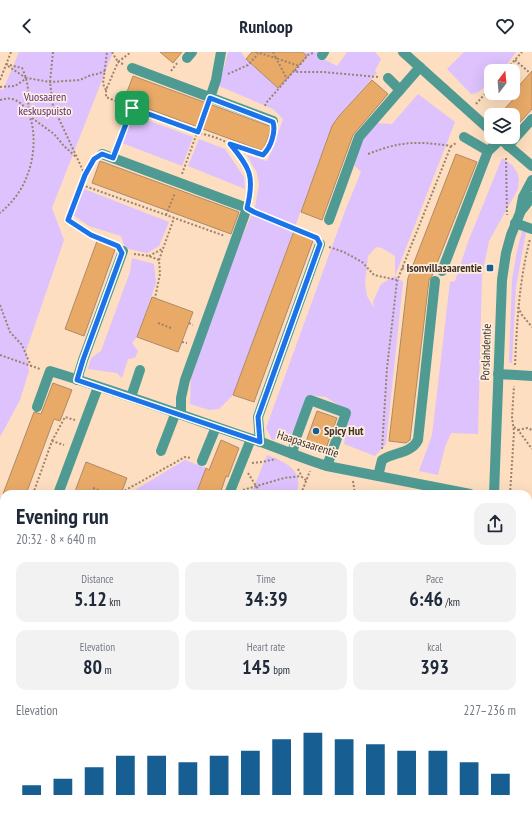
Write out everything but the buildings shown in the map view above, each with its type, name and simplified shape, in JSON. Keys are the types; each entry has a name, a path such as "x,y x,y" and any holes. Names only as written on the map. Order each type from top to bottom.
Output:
{"street":[{"path":"210,98 216,80 221,52"},
{"path":"403,52 484,125"},
{"path":"329,220 359,137 420,67"},
{"path":"132,68 273,122"},
{"path":"388,78 400,90"},
{"path":"520,127 532,118"},
{"path":"464,138 488,151"},
{"path":"442,271 488,151 498,144"},
{"path":"506,144 532,166"},
{"path":"102,154 247,208 185,380 178,413 161,451"},
{"name":"Porslahdentie","path":"520,213 524,197 532,180"},
{"name":"Porslahdentie","path":"494,490 502,280 506,253 515,223 520,213 532,197"},
{"path":"515,223 531,233"},
{"path":"231,490 241,463 255,440 258,417 320,244"},
{"path":"77,380 122,252"},
{"path":"378,476 382,460 387,456 406,451 415,445 418,440 435,282"},
{"path":"132,397 140,370"},
{"path":"37,407 50,372"},
{"name":"Haapasaarentie","path":"50,372 132,397 327,466 450,490"},
{"path":"498,374 532,376"},
{"path":"60,490 98,387"},
{"path":"292,454 296,438 310,400 346,413 327,466"},
{"path":"202,461 216,427"}],"path":[{"path":"0,80 1,72 11,52"},
{"path":"52,52 50,82 53,106 85,175"},
{"path":"106,90 103,84 107,52"},
{"path":"112,52 118,62 132,68"},
{"path":"131,52 118,62 106,90 106,97 132,108 263,155 267,151 275,130 273,122"},
{"path":"273,52 287,79"},
{"path":"511,64 522,52"},
{"path":"216,80 248,65 257,53 299,66"},
{"path":"261,117 266,103 308,55 320,53"},
{"path":"167,82 172,68 182,57 190,55"},
{"path":"515,60 530,73"},
{"path":"6,64 27,78 50,82 80,80 105,71"},
{"path":"6,64 22,68 27,78 29,97 28,112"},
{"path":"294,71 324,72 388,78"},
{"path":"0,86 15,86 27,78"},
{"path":"474,106 484,95"},
{"path":"166,215 210,98"},
{"path":"0,100 13,99 18,102 31,117 54,134 78,159"},
{"path":"113,158 132,108"},
{"path":"0,213 17,196 28,174 32,161 33,144 31,117"},
{"path":"382,460 387,368 397,280 451,146 464,138"},
{"path":"368,154 399,144 423,142 451,146"},
{"path":"230,144 242,158 252,181 247,208 317,238 320,244 344,252 362,262 374,274 397,280"},
{"path":"102,154 94,159 85,175 68,220 91,235 118,246 122,252"},
{"path":"506,156 507,215"},
{"path":"82,185 236,240"},
{"path":"155,298 160,274 159,260 162,248 174,218"},
{"path":"515,369 518,306 522,273 531,233"},
{"path":"149,256 162,248"},
{"path":"133,254 149,256 159,260"},
{"path":"402,268 411,272"},
{"path":"0,305 10,332 22,345 32,366"},
{"path":"518,306 522,315 532,327"},
{"path":"158,323 171,328"},
{"path":"0,355 50,372"},
{"path":"510,490 514,432 512,417 514,383"},
{"path":"34,490 52,441 65,417 85,422"},
{"path":"513,426 518,430 532,449"},
{"path":"518,430 527,428 532,430"},
{"path":"52,441 75,449"},
{"path":"126,490 185,456 202,461"},
{"path":"241,463 262,462 278,459"},
{"path":"304,490 314,462"},
{"path":"241,463 259,490"},
{"path":"243,490 284,478 301,476"},
{"path":"353,478 354,490"},
{"path":"93,488 98,490"}],"green space":[{"name":"Vuosaaren keskuspuisto","path":"19,52 113,52 52,208 64,240 26,351 29,371 20,400 0,437 0,89 3,90"},
{"path":"228,52 241,52 246,59 278,88 307,57 302,52 328,52 324,59 337,66 347,52 375,52 381,59 375,71 377,73 332,126 233,395 219,409 209,410 190,404 191,377 230,265 255,207 259,185 257,173 247,155 267,161 283,119 273,109 219,86"},
{"path":"464,52 516,52 507,64 484,64 484,87 474,94 471,94 447,69"},
{"path":"418,94 455,122 395,276 403,282 386,444 375,456 344,444 349,412 326,397 310,395 290,437 272,440 266,428 345,211 361,172 354,165 362,141 377,123 392,124","holes":["376,247 382,248 395,256 395,276 381,284 373,302 374,308 367,296 365,283 368,256"]},
{"path":"133,115 193,137 182,166 122,143"},
{"path":"199,139 225,149 244,177 245,189 188,166"},
{"path":"502,158 512,165 517,172 519,179 518,189 489,241 482,275 478,434 451,433 445,447 438,475 419,471 432,435 450,282 455,281 468,242"},
{"path":"84,189 169,222 159,246 147,253 125,248 121,236 89,226 73,215"},
{"path":"522,231 526,232 516,287 512,363 510,363 512,280"},
{"path":"132,258 154,264 156,283 137,337 132,343 138,351 135,358 128,359 122,378 117,373 88,369 91,358 101,351 130,272"},
{"path":"267,455 292,468 298,479 297,490 253,490"},
{"path":"185,460 206,468 198,490 135,490"}],"place":[{"name":"Isonvillasaarentie","path":"490,268"},
{"name":"Spicy Hut","path":"316,431"}],"route":[{"path":"210,98 273,122 275,130 267,151 263,155 230,144 242,158 252,181 247,208 317,238 320,244 258,417 260,442 132,397 77,380 122,253 118,246 91,235 68,220 85,175 94,159 102,154 113,158 132,108 198,132 210,98"}]}
